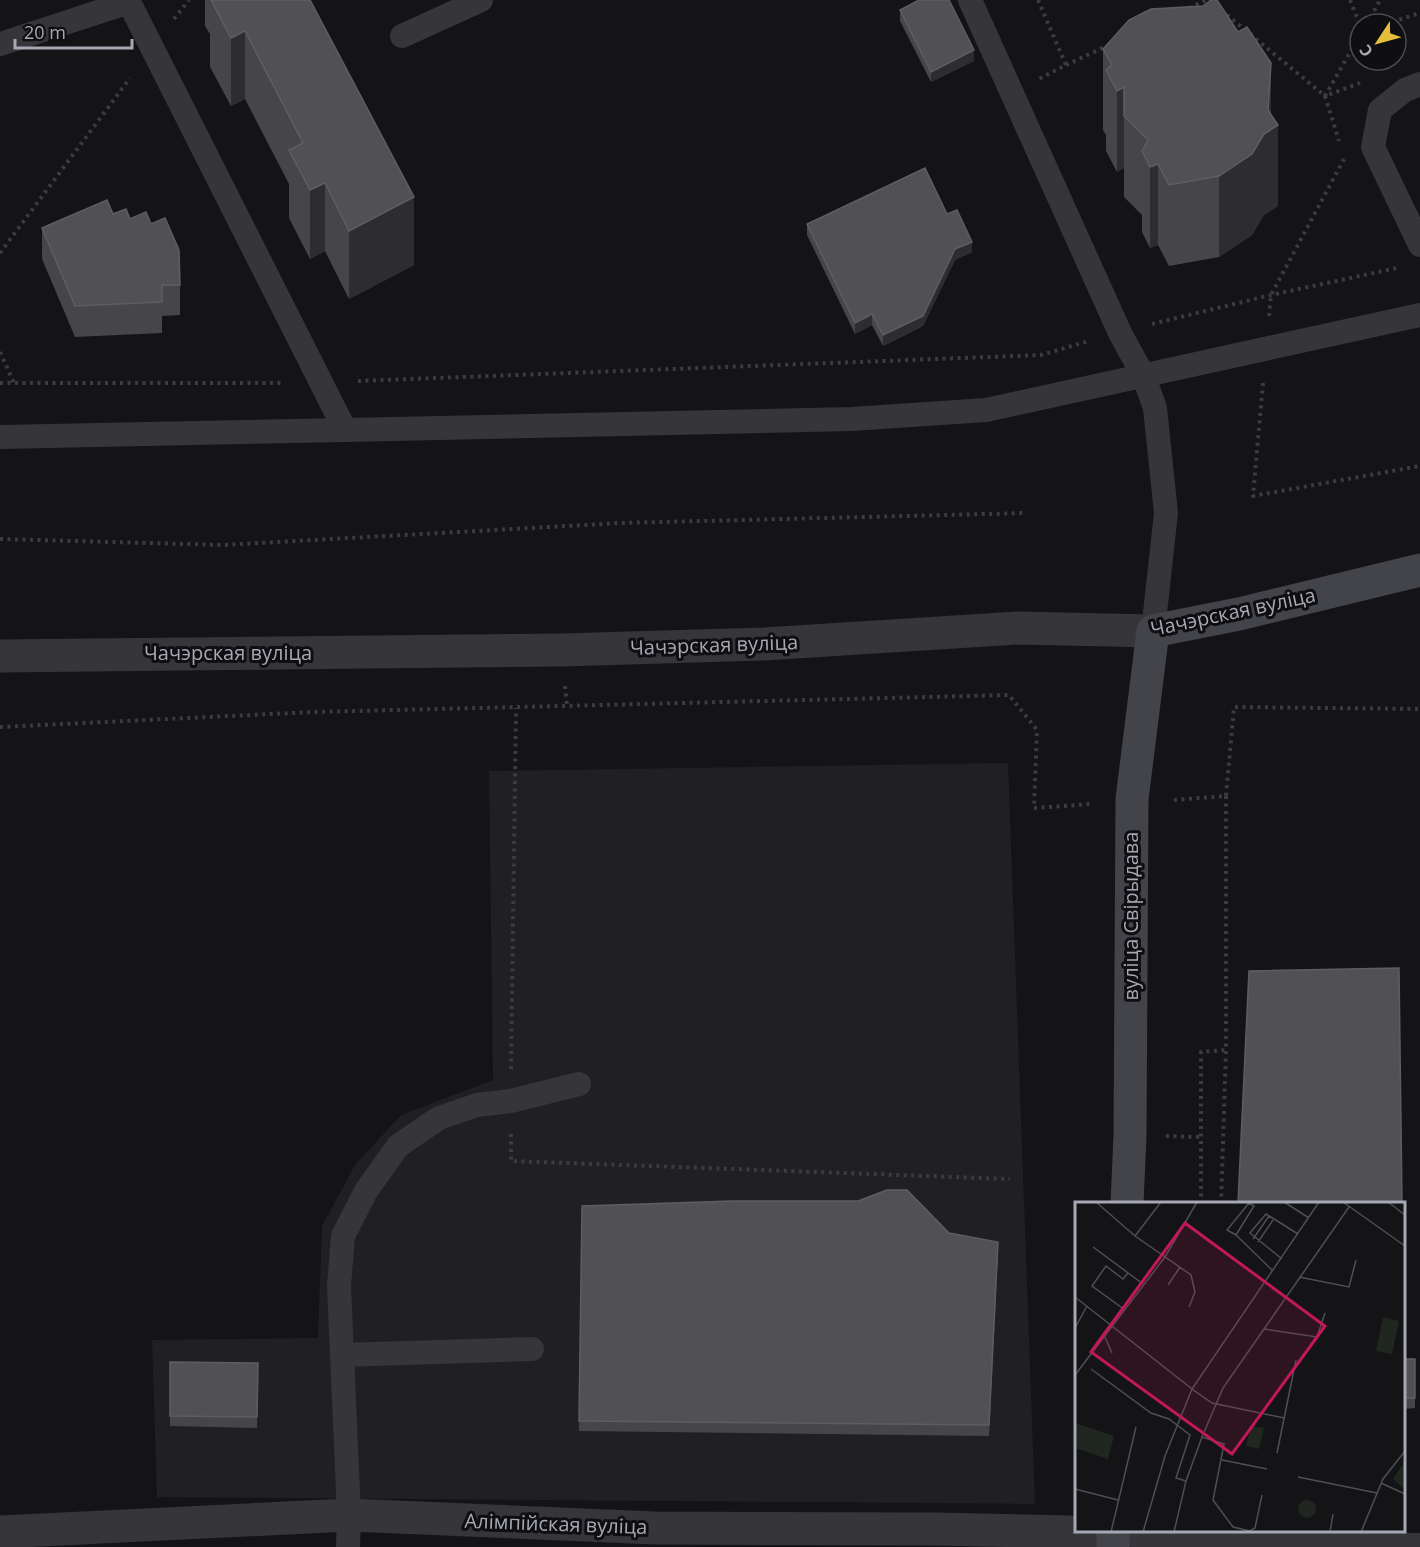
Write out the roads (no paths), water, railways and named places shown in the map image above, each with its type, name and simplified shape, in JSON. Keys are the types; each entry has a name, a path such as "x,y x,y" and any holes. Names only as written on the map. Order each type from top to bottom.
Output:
{"main road":[{"name":"Чачэрская вуліца","path":"1153,631 1239,614 1420,570"},
{"name":"вуліца Свірыдава","path":"1127,1202 1130,1135 1132,799 1153,631"}],"street":[{"name":"Чачэрская вуліца","path":"0,656 561,650 764,644 1018,628 1153,631"},
{"name":"Алімпійская вуліца","path":"0,1532 349,1515 656,1538 1113,1537"}],"lane":[{"path":"402,36 481,0"},
{"path":"970,0 1120,333 1144,377 1155,408 1166,513 1153,631"},
{"path":"0,44 129,2 345,430"},
{"path":"1420,84 1405,90 1380,110 1373,147 1420,245"},
{"path":"0,437 852,419 986,410 1420,315"},
{"path":"348,1547 349,1515 339,1286 343,1236 366,1191 398,1146 438,1118 477,1105 511,1101 579,1084"},
{"path":"342,1355 532,1349"},
{"path":"1113,1537 1231,1537 1420,1545"}]}
